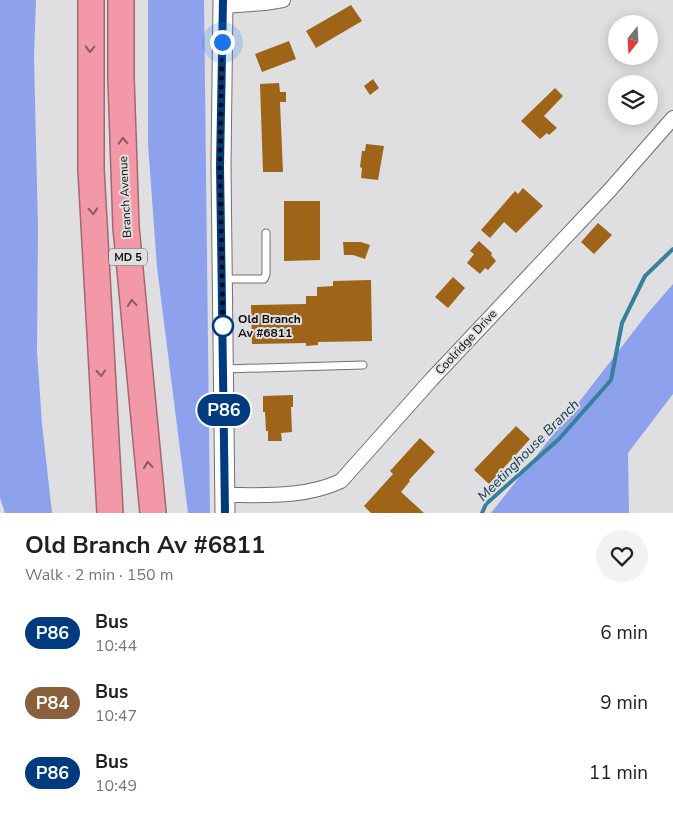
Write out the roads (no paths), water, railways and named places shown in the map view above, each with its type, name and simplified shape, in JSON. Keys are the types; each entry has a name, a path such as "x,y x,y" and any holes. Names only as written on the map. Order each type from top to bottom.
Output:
{"highway":[{"name":"MD 5","path":"91,0 91,169 110,513"},
{"name":"Branch Avenue","path":"121,0 121,78 126,226 153,513"}],"main road":[{"path":"223,3 220,166 225,504"}],"street":[{"path":"223,3 265,4 283,0"},
{"name":"Coolridge Drive","path":"225,504 325,488 341,480 431,380 609,191 673,118"}],"lane":[{"path":"223,279 264,278 266,274 266,233"},
{"path":"224,369 363,365"}],"waterway":[{"name":"Meetinghouse Branch","path":"482,513 486,504 559,439 611,380 622,323 645,276 673,249"}],"place":[{"name":"Old Branch Av #6811","path":"223,326"}]}
